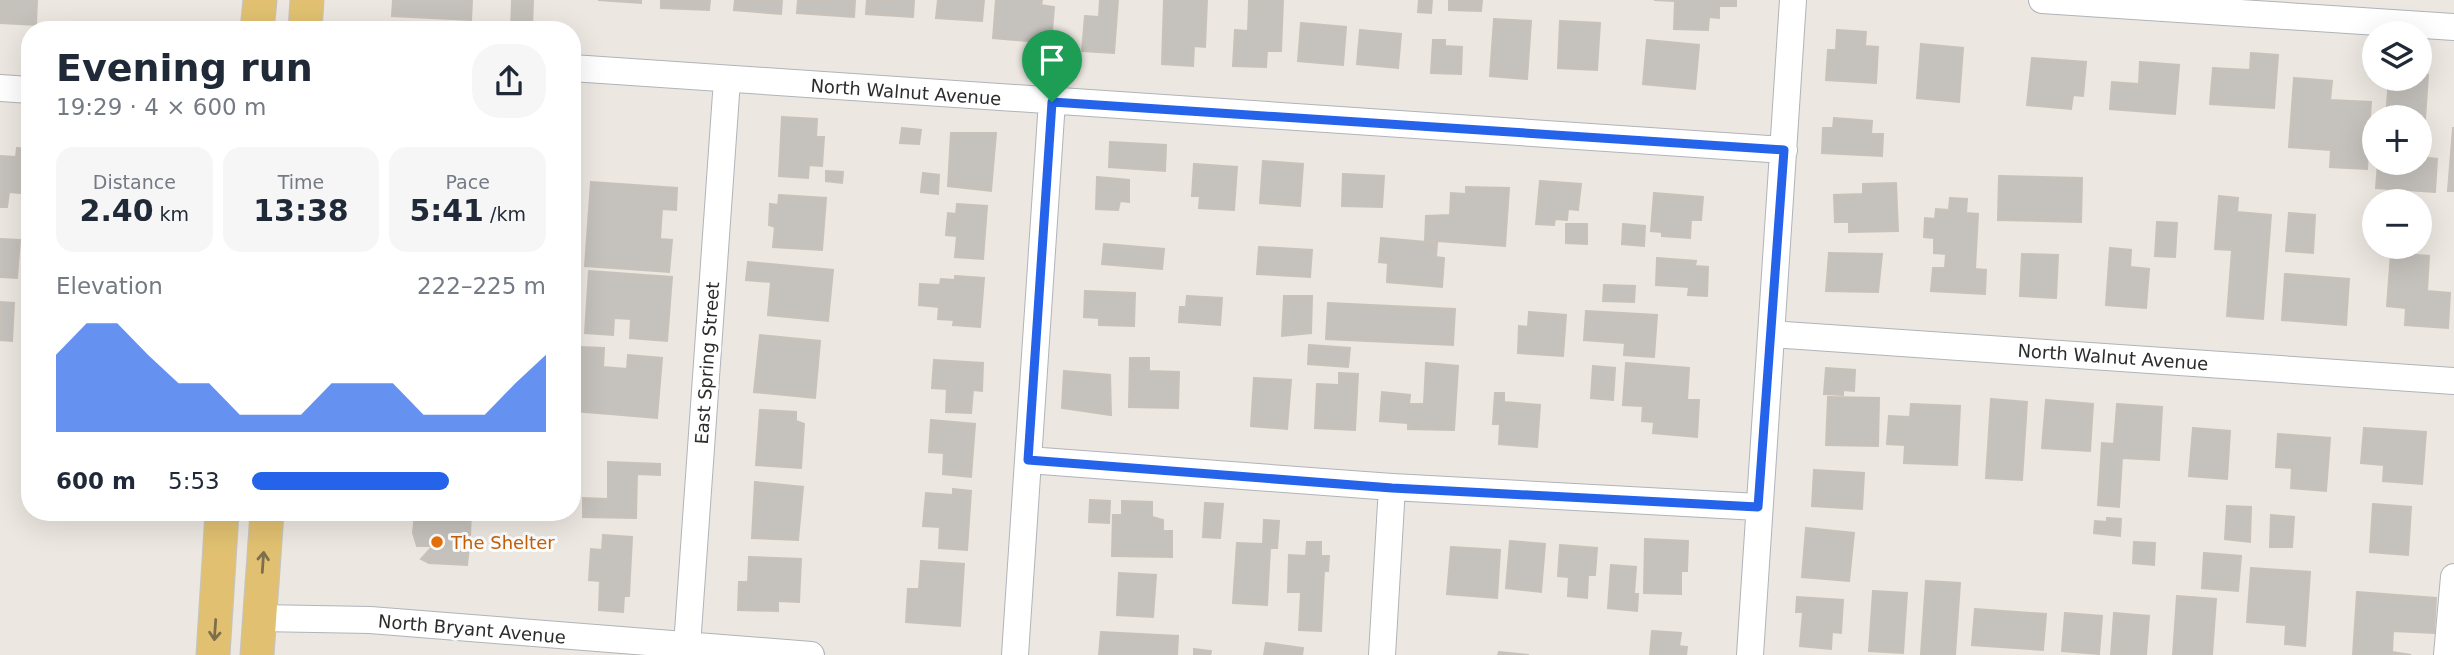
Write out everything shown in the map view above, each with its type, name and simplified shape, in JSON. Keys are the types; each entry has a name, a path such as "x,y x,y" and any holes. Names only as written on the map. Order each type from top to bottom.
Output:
{"main road":[{"path":"258,21 260,0"},
{"path":"306,21 307,0"},
{"path":"213,655 221,521"},
{"path":"257,655 266,521"}],"street":[{"path":"1750,655 1793,0"},
{"path":"2042,0 2454,27"},
{"name":"North Walnut Avenue","path":"581,69 1784,150"},
{"name":"East Spring Street","path":"687,646 727,80"},
{"path":"0,89 21,90"},
{"path":"1015,655 1052,102"},
{"name":"North Walnut Avenue","path":"1771,334 2454,381"},
{"path":"1028,460 1392,488 1758,507"},
{"path":"1382,655 1392,488"},
{"path":"2447,655 2454,577"},
{"name":"North Bryant Avenue","path":"259,618 370,620 811,655"}],"building":[{"path":"0,0 37,0 36,21 21,21 21,24 0,23"},
{"path":"393,0 472,0 471,20 392,16"},
{"path":"512,0 533,0 532,21 511,21"},
{"path":"598,0 641,0 641,3"},
{"path":"661,0 710,0 709,10 661,8"},
{"path":"735,0 782,0 781,14 734,10"},
{"path":"798,0 855,0 854,17 797,13"},
{"path":"867,0 914,0 913,17 866,14"},
{"path":"938,0 984,0 982,21 936,18"},
{"path":"996,0 1042,0 1041,5 1054,7 1051,43 993,38"},
{"path":"1100,0 1118,0 1114,53 1082,51 1085,16 1099,17"},
{"path":"1164,0 1207,0 1205,47 1194,46 1193,66 1162,64"},
{"path":"1249,0 1283,0 1281,51 1267,51 1266,67 1233,66 1235,30 1248,31"},
{"path":"1419,0 1432,0 1431,13 1418,12"},
{"path":"1449,0 1482,0 1481,11 1449,10"},
{"path":"1654,0 1736,0 1736,6 1719,6 1719,18 1709,17 1708,30 1674,29 1675,1"},
{"path":"1494,19 1531,21 1527,79 1490,76"},
{"path":"1560,21 1600,23 1597,70 1558,68"},
{"path":"1301,23 1346,27 1343,65 1298,61"},
{"path":"1360,30 1401,34 1398,68 1357,64"},
{"path":"1837,30 1866,32 1865,46 1878,47 1876,83 1826,80 1828,50 1836,50"},
{"path":"1433,40 1445,40 1445,46 1462,47 1461,74 1431,73"},
{"path":"1647,40 1699,45 1695,89 1643,84"},
{"path":"1921,44 1963,48 1959,102 1917,98"},
{"path":"2251,53 2278,55 2274,108 2210,104 2213,68 2250,70"},
{"path":"2032,58 2086,62 2083,96 2073,95 2071,109 2027,105"},
{"path":"2140,62 2179,65 2175,114 2110,109 2112,82 2139,84"},
{"path":"2294,78 2332,81 2330,100 2371,102 2371,105 2362,105 2362,169 2330,167 2331,150 2289,147"},
{"path":"2388,91 2427,91 2426,105 2387,105"},
{"path":"782,117 817,119 816,137 824,137 822,166 809,165 808,178 779,176"},
{"path":"1834,118 1872,121 1871,134 1883,134 1882,156 1822,153 1823,128 1833,128"},
{"path":"902,128 921,130 919,144 900,143"},
{"path":"2453,128 2454,191 2448,191"},
{"path":"951,133 996,133 991,191 948,186"},
{"path":"1110,142 1166,145 1165,171 1109,167"},
{"path":"17,148 21,148 21,193 9,192 7,207 0,207 1,156 16,157"},
{"path":"2432,158 2437,159 2435,192 2432,189 2376,188 2377,175 2432,175"},
{"path":"1263,161 1303,164 1300,206 1260,203"},
{"path":"1194,164 1237,167 1234,210 1199,208 1200,196 1192,196"},
{"path":"826,171 843,172 842,183 826,181"},
{"path":"923,173 939,175 938,194 921,192"},
{"path":"1343,174 1384,176 1382,207 1342,206"},
{"path":"1999,176 2082,178 2081,222 1998,220"},
{"path":"1097,177 1129,180 1129,202 1120,201 1118,210 1096,209"},
{"path":"1540,181 1581,184 1578,210 1568,209 1567,220 1555,219 1554,225 1536,224"},
{"path":"591,182 677,188 676,210 662,209 660,239 672,240 669,272 585,266"},
{"path":"1896,183 1898,231 1849,232 1849,222 1835,222 1834,195 1863,194 1863,184"},
{"path":"1466,187 1509,188 1505,246 1425,240 1426,216 1450,215 1451,193 1466,194"},
{"path":"1654,193 1703,197 1701,220 1691,220 1690,238 1662,236 1662,232 1651,231"},
{"path":"779,195 826,198 822,250 773,247 775,227 769,225 770,204 778,205"},
{"path":"2219,196 2238,198 2237,212 2271,215 2263,319 2227,316 2232,250 2215,249"},
{"path":"1950,198 1967,199 1966,213 1978,214 1975,269 1986,270 1985,294 1931,291 1933,268 1945,268 1946,254 1934,253 1934,238 1924,237 1925,218 1935,219 1936,209 1949,210"},
{"path":"957,204 987,206 983,259 955,257 957,236 946,235 948,213 956,214"},
{"path":"2289,213 2315,215 2313,253 2286,251"},
{"path":"2157,222 2177,223 2175,257 2155,256"},
{"path":"1566,224 1587,224 1587,244 1566,243"},
{"path":"1623,224 1645,226 1644,246 1622,244"},
{"path":"1381,238 1437,243 1436,257 1444,258 1442,287 1387,282 1388,263 1379,262"},
{"path":"0,239 20,240 17,278 0,277"},
{"path":"1104,244 1164,249 1162,269 1102,264"},
{"path":"1259,247 1312,250 1310,277 1257,274"},
{"path":"2110,248 2131,250 2130,267 2149,269 2146,308 2106,305"},
{"path":"1829,253 1882,254 1878,292 1826,291"},
{"path":"2022,254 2058,255 2056,298 2020,296"},
{"path":"1657,258 1696,261 1695,266 1708,267 1707,296 1688,295 1689,287 1656,285"},
{"path":"2391,259 2429,259 2427,291 2450,293 2448,328 2405,325 2406,308 2387,306"},
{"path":"748,262 833,270 828,321 768,315 771,282 746,280"},
{"path":"589,271 672,277 667,341 630,338 631,319 614,318 613,335 585,333"},
{"path":"2285,274 2349,279 2346,325 2282,320"},
{"path":"955,276 984,278 980,327 953,325 954,320 938,319 939,307 919,305 920,284 940,285 941,279 955,280"},
{"path":"1604,285 1635,286 1634,302 1603,301"},
{"path":"1085,291 1135,293 1134,326 1099,325 1099,318 1084,317"},
{"path":"1187,296 1222,298 1220,325 1179,322 1180,307 1186,307"},
{"path":"1284,296 1312,296 1311,333 1282,336"},
{"path":"0,302 14,303 12,341 0,340"},
{"path":"1328,303 1455,309 1453,345 1326,339"},
{"path":"1586,311 1657,315 1654,357 1624,355 1625,343 1584,340"},
{"path":"1529,312 1566,315 1563,356 1518,353 1519,326 1528,327"},
{"path":"760,335 820,341 815,398 754,392"},
{"path":"1309,345 1350,348 1348,367 1308,364"},
{"path":"581,347 604,348 603,367 627,369 628,355 662,358 657,418 581,412"},
{"path":"1130,358 1149,358 1149,371 1179,372 1178,408 1129,407"},
{"path":"934,360 983,363 982,391 973,390 971,413 946,412 947,389 932,388"},
{"path":"1426,363 1458,366 1454,430 1408,429 1408,423 1380,421 1382,392 1410,395 1409,404 1424,404"},
{"path":"1626,363 1689,368 1687,400 1699,400 1697,437 1653,433 1654,422 1642,421 1643,406 1623,405"},
{"path":"1593,366 1615,368 1613,400 1591,398"},
{"path":"1826,368 1855,370 1854,391 1843,390 1843,395 1824,394"},
{"path":"1064,371 1110,375 1111,415 1062,408"},
{"path":"1339,373 1358,374 1355,430 1315,428 1317,384 1339,385"},
{"path":"1254,378 1291,380 1287,429 1251,426"},
{"path":"1495,393 1504,393 1504,402 1540,405 1537,447 1499,444 1500,424 1493,424"},
{"path":"1828,397 1879,398 1878,446 1826,445"},
{"path":"1991,399 2027,402 2022,480 1986,478"},
{"path":"2046,400 2093,404 2090,451 2042,448"},
{"path":"1911,404 1960,406 1957,465 1904,463 1905,445 1887,444 1889,416 1910,417"},
{"path":"2117,404 2162,407 2159,460 2122,458 2119,507 2098,505 2102,443 2114,444"},
{"path":"760,410 796,412 796,421 804,424 801,468 756,465"},
{"path":"931,420 975,424 971,477 943,474 944,453 929,452"},
{"path":"2193,428 2230,431 2227,479 2189,476"},
{"path":"2364,428 2426,432 2422,484 2383,481 2384,465 2361,463"},
{"path":"2278,434 2330,438 2326,491 2291,488 2292,468 2276,467"},
{"path":"608,462 660,464 660,475 637,474 636,518 583,517 583,498 608,499"},
{"path":"1814,470 1864,473 1862,509 1812,506"},
{"path":"755,482 803,487 798,540 752,538"},
{"path":"953,489 971,491 967,550 939,548 940,527 923,526 926,493 953,495"},
{"path":"1090,500 1110,501 1109,523 1089,522"},
{"path":"1122,501 1152,502 1152,517 1163,520 1163,531 1172,531 1172,557 1112,556 1113,515 1122,515"},
{"path":"1205,503 1223,504 1220,538 1203,537"},
{"path":"2373,504 2411,507 2408,555 2370,552"},
{"path":"2227,506 2251,507 2250,542 2225,539"},
{"path":"2271,515 2294,517 2292,547 2270,547"},
{"path":"2107,518 2121,519 2120,536 2094,533 2095,521 2107,522"},
{"path":"1264,520 1279,521 1277,548 1270,548 1267,605 1233,603 1237,543 1263,544"},
{"name":"The Shelter","path":"414,521 471,521 470,536 460,536 459,547 469,547 467,565 429,563 421,559 433,546 417,546 413,533"},
{"path":"1806,528 1854,533 1849,581 1802,577"},
{"path":"603,535 632,537 629,596 624,596 623,612 599,610 600,581 589,580 591,549 602,550"},
{"path":"1645,539 1688,541 1687,571 1681,571 1681,594 1644,593"},
{"path":"1510,541 1545,544 1541,592 1506,588"},
{"path":"1307,542 1321,542 1321,556 1329,556 1328,571 1324,571 1321,631 1299,630 1301,592 1288,592 1289,555 1306,556"},
{"path":"2134,542 2155,543 2154,565 2133,563"},
{"path":"1560,545 1597,548 1595,575 1588,575 1587,598 1568,596 1569,577 1558,576"},
{"path":"1451,547 1500,550 1497,598 1447,594"},
{"path":"2204,553 2241,556 2238,591 2202,588"},
{"path":"749,557 801,559 799,602 778,601 778,611 738,610 739,582 748,582"},
{"path":"921,561 964,564 960,626 906,622 908,589 919,589"},
{"path":"1611,565 1636,567 1634,594 1638,594 1637,611 1608,608"},
{"path":"2251,568 2310,572 2305,646 2285,644 2286,625 2247,622"},
{"path":"1119,573 1156,575 1153,617 1117,615"},
{"path":"1926,581 1960,583 1955,655 1921,654"},
{"path":"1873,591 1907,593 1903,653 1869,651"},
{"path":"2357,592 2436,598 2434,633 2393,631 2392,652 2411,655 2353,655"},
{"path":"2177,596 2216,599 2212,655 2173,655"},
{"path":"1797,597 1843,600 1841,633 1832,632 1831,649 1800,646 1803,612 1796,612"},
{"path":"1975,609 2046,614 2043,650 1972,645"},
{"path":"2065,613 2102,616 2099,654 2062,651"},
{"path":"2114,613 2149,616 2146,655 2111,655"},
{"path":"1652,631 1681,633 1679,646 1687,647 1686,655 1650,655"},
{"path":"1101,632 1178,636 1177,655 1099,655"},
{"path":"1266,643 1303,648 1302,655 1264,655"},
{"path":"1194,649 1211,651 1210,655 1194,655"},
{"path":"1499,652 1529,655 1498,655"}],"place":[{"name":"The Shelter","path":"437,542"}],"route":[{"path":"1052,102 1784,150 1758,507 1392,488 1209,471 1028,460 1052,102"}]}
